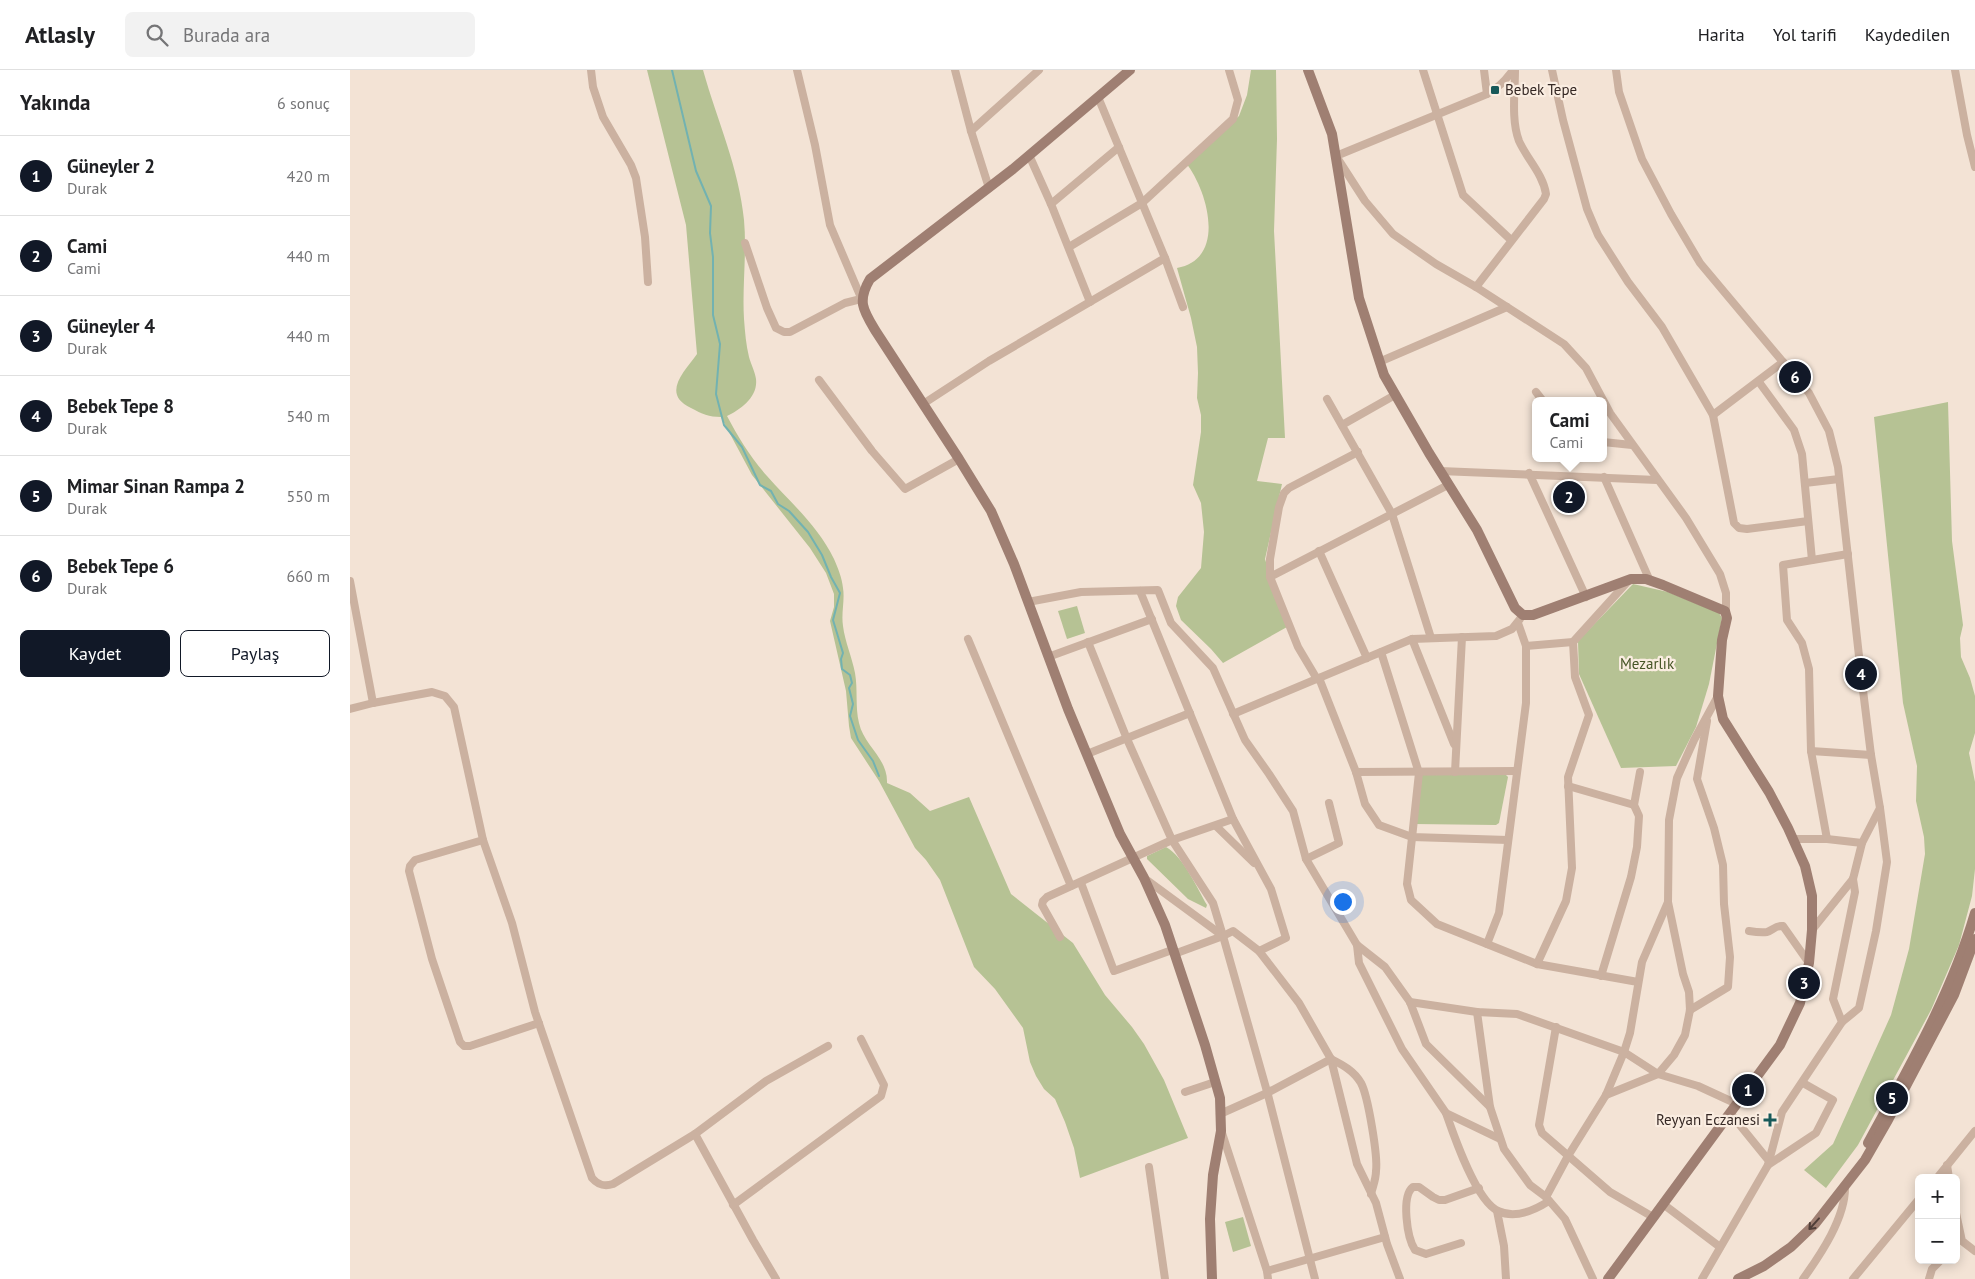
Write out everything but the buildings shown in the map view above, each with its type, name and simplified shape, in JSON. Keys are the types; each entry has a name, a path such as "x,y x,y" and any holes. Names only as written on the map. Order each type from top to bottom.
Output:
{"street":[{"path":"591,70 593,87 602,117 631,164 636,178 645,237 648,282"},
{"path":"797,70 815,145 830,224 861,299 864,311 991,511 1014,564 1048,657 1120,834 1134,857 1165,925 1205,1045 1220,1098 1221,1131 1213,1175 1211,1210 1212,1279"},
{"path":"955,70 971,131 989,188"},
{"path":"971,131 1039,70"},
{"path":"1069,247 1142,203 1233,119 1238,100 1229,70"},
{"path":"1308,70 1332,134 1359,298 1379,362 1395,395 1477,530 1520,619 1526,646 1526,703 1499,913 1487,944"},
{"path":"1424,70 1463,195 1511,240"},
{"path":"1484,70 1487,94"},
{"path":"1336,156 1487,94 1495,90 1514,70"},
{"path":"1476,287 1546,194 1534,165 1520,142 1515,127 1514,70"},
{"path":"1552,70 1563,120 1587,209 1598,234 1628,282 1662,327 1713,415 1732,520 1736,526 1747,529 1808,521"},
{"path":"1616,70 1619,92 1642,159 1671,214 1700,263 1809,393 1829,431 1839,478 1871,755 1887,862 1876,931 1859,1008 1842,1022 1782,1112 1769,1163 1702,1279"},
{"path":"1955,70 1967,135 1975,166"},
{"path":"861,299 870,279 1029,156 1098,97 1124,72"},
{"path":"1098,97 1165,258 1183,308"},
{"path":"1051,204 1119,147"},
{"path":"1029,156 1069,247 1090,302"},
{"path":"1336,156 1365,201 1393,234 1436,264 1476,287 1564,344 1586,368 1601,397"},
{"path":"745,243 767,308 776,328 781,331 790,332 845,303 861,299"},
{"path":"923,404 989,361 1165,258"},
{"path":"1379,362 1507,307"},
{"path":"1713,415 1783,362"},
{"path":"819,380 872,451 905,489 959,458"},
{"path":"1758,382 1794,430 1802,454 1812,560"},
{"path":"1536,392 1539,397"},
{"path":"1342,425 1395,395"},
{"path":"1327,399 1392,514 1431,638"},
{"path":"1607,407 1632,445 1686,518 1720,574 1726,593 1727,618 1722,640 1718,696 1723,719 1769,792 1793,839 1805,866 1812,896 1812,930 1809,962 1800,1003 1780,1045 1608,1279"},
{"path":"1607,442 1632,445"},
{"path":"1358,452 1289,488 1284,493 1279,506 1270,559 1270,576 1298,647 1318,679 1356,772 1365,804 1379,824 1412,837 1508,840"},
{"path":"1440,471 1529,473 1657,480"},
{"path":"1529,473 1586,597"},
{"path":"1604,477 1650,581"},
{"path":"1804,483 1839,478"},
{"path":"1270,576 1448,485"},
{"path":"1320,551 1367,658"},
{"path":"1828,839 1811,751 1809,669 1802,643 1787,620 1783,565 1848,554"},
{"path":"1233,714 1412,639 1496,636 1504,633 1520,619 1586,597 1631,579 1650,581 1723,609 1726,613"},
{"path":"1526,646 1573,642 1631,579"},
{"path":"350,581 373,703"},
{"path":"1140,590 1233,819 1271,888 1286,938 1259,951"},
{"path":"1028,602 1081,592 1158,590 1170,623 1213,668 1244,740 1293,811 1306,859 1357,945 1385,967 1410,1002 1426,1044 1490,1107"},
{"path":"1048,657 1152,619"},
{"path":"1455,772 1462,637"},
{"path":"968,639 1071,886"},
{"path":"1412,639 1455,745"},
{"path":"1088,642 1127,739 1172,840 1213,903 1267,1094 1315,1279"},
{"path":"1537,964 1566,901 1572,868 1568,776 1580,746 1589,714 1575,677 1573,642"},
{"path":"1381,652 1419,772 1407,884 1411,900 1437,924 1537,964 1638,982"},
{"path":"350,709 432,692 439,693 450,701 454,707 483,840 512,923 539,1023 592,1178 595,1181 603,1185 612,1184 695,1134 766,1081 828,1046"},
{"path":"1606,1095 1658,1074 1674,1055 1685,1036 1690,1010 1689,992 1683,974 1668,902 1670,820 1677,778 1694,740 1718,696"},
{"path":"1087,754 1190,713"},
{"path":"1690,1010 1728,988 1730,957 1724,904 1723,865 1714,828 1697,780 1708,714"},
{"path":"1811,751 1871,755"},
{"path":"1356,772 1517,771"},
{"path":"1601,976 1631,877 1637,847 1639,816 1634,805 1640,772"},
{"path":"1568,786 1634,805"},
{"path":"1306,859 1339,843 1329,803"},
{"path":"1842,1022 1833,999 1855,892 1853,879 1862,843 1880,808"},
{"path":"1060,938 1042,903 1047,897 1172,840 1233,819"},
{"path":"1216,826 1260,869"},
{"path":"1793,839 1828,839 1862,843"},
{"path":"483,840 415,860 410,866 409,871 432,959 460,1042 464,1046 470,1046 539,1023"},
{"path":"1144,878 1223,936"},
{"path":"1812,930 1853,879"},
{"path":"1081,882 1114,971 1223,936 1233,931 1259,951 1299,1003 1332,1059 1357,1164 1376,1203 1400,1279"},
{"path":"1357,945 1359,963 1402,1049 1446,1113 1462,1155 1482,1195 1498,1211 1511,1214 1525,1213 1538,1208 1548,1199 1568,1156 1606,1095 1630,1033 1642,962 1668,902"},
{"path":"1803,1279 1839,1219 1844,1200 1845,1186 1934,1019 1952,980 1975,913"},
{"path":"1749,931 1767,932 1783,926 1809,962"},
{"path":"1738,1279 1764,1266 1792,1247 1815,1224 1865,1160 1893,1112 1954,995 1975,939"},
{"path":"1410,1002 1477,1012 1517,1014 1624,1052 1658,1074 1698,1086 1737,1104"},
{"path":"1477,1012 1490,1107 1504,1150 1530,1185 1548,1199 1565,1219 1592,1279"},
{"path":"1556,1027 1539,1125 1542,1133 1610,1192 1653,1217"},
{"path":"733,1205 881,1096 884,1085 861,1039"},
{"path":"1220,1114 1267,1094 1332,1059"},
{"path":"1332,1059 1344,1065 1362,1085 1373,1132 1377,1170 1371,1194"},
{"path":"1185,1092 1215,1082"},
{"path":"1769,1163 1816,1132 1833,1100 1803,1083"},
{"path":"1446,1113 1500,1139"},
{"path":"1730,1113 1769,1163"},
{"path":"1221,1131 1267,1275 1385,1236"},
{"path":"1940,1174 1975,1131"},
{"path":"695,1134 776,1279"},
{"path":"1947,1166 1948,1174"},
{"path":"1148,1167 1165,1279"},
{"path":"1461,1243 1426,1254 1415,1250 1406,1218 1408,1193 1413,1187 1419,1187 1433,1197 1445,1200 1479,1188"},
{"path":"1663,1204 1720,1247"},
{"path":"1853,1279 1915,1204"},
{"path":"1498,1211 1504,1246 1506,1279"},
{"path":"1960,1244 1975,1251"},
{"path":"1930,1279 1932,1269 1938,1264"}],"green space":[{"path":"647,70 703,70 733,163 741,201 745,232 744,324 748,352 756,379 754,391 748,402 727,416 756,462 812,525 828,547 840,573 844,597 843,626 855,673 859,723 866,739 884,766 887,783 910,793 930,811 969,797 1011,894 1073,943 1105,995 1144,1044 1164,1080 1188,1138 1080,1178 1074,1148 1065,1122 1055,1099 1044,1089 1036,1076 1030,1062 1023,1028 995,989 974,967 940,880 915,848 879,781 851,738 846,691 830,621 834,607 834,594 826,573 810,548 752,475 721,417 709,416 699,412 682,402 677,396 676,390 681,375 697,354 686,225"},
{"path":"1251,70 1276,70 1277,139 1274,231 1285,438 1268,438 1257,481 1282,484 1265,559 1287,627 1223,663 1181,620 1176,606 1178,597 1201,568 1204,532 1201,503 1193,485 1201,432 1201,415 1197,398 1197,347 1177,268 1193,262 1203,252 1208,238 1209,223 1206,206 1201,190 1186,163 1239,116 1247,95"},
{"path":"1948,402 1952,541 1963,625 1960,638 1961,657 1975,696 1975,733 1969,753 1975,782 1975,869 1972,896 1959,945 1931,1010 1858,1145 1826,1188 1804,1170 1833,1144 1891,1015 1909,949 1925,854 1924,837 1916,801 1917,766 1903,703 1874,417"},
{"name":"Mezarlık","path":"1633,584 1668,592 1719,613 1722,618 1709,684 1696,727 1676,766 1621,768 1579,674 1578,641"},
{"path":"1077,606 1085,633 1067,639 1058,611"},
{"path":"1501,770 1508,777 1499,823 1496,825 1414,824 1421,773"},
{"path":"1166,847 1184,865 1207,905 1206,908 1188,899 1147,859 1147,856"},
{"path":"1243,1217 1251,1246 1233,1252 1225,1222"}],"waterway":[{"path":"672,70 696,171 711,206 713,315 720,344 716,394 724,425 742,447 760,485 771,491 778,504 789,511 808,532 822,555 840,593 833,620 843,653 841,659 842,669 850,675 852,683 849,688 853,704 850,716 858,740 873,761 879,776"}],"place":[{"name":"Bebek Tepe","path":"1495,90"},
{"name":"Bebek Tepe 6","path":"1795,377"},
{"name":"Cami","path":"1569,497"},
{"name":"Bebek Tepe 8","path":"1861,674"},
{"name":"Güneyler 4","path":"1804,983"},
{"name":"Güneyler 2","path":"1748,1090"},
{"name":"Mimar Sinan Rampa 2","path":"1892,1098"},
{"name":"Reyyan Eczanesi","path":"1770,1120"}]}
